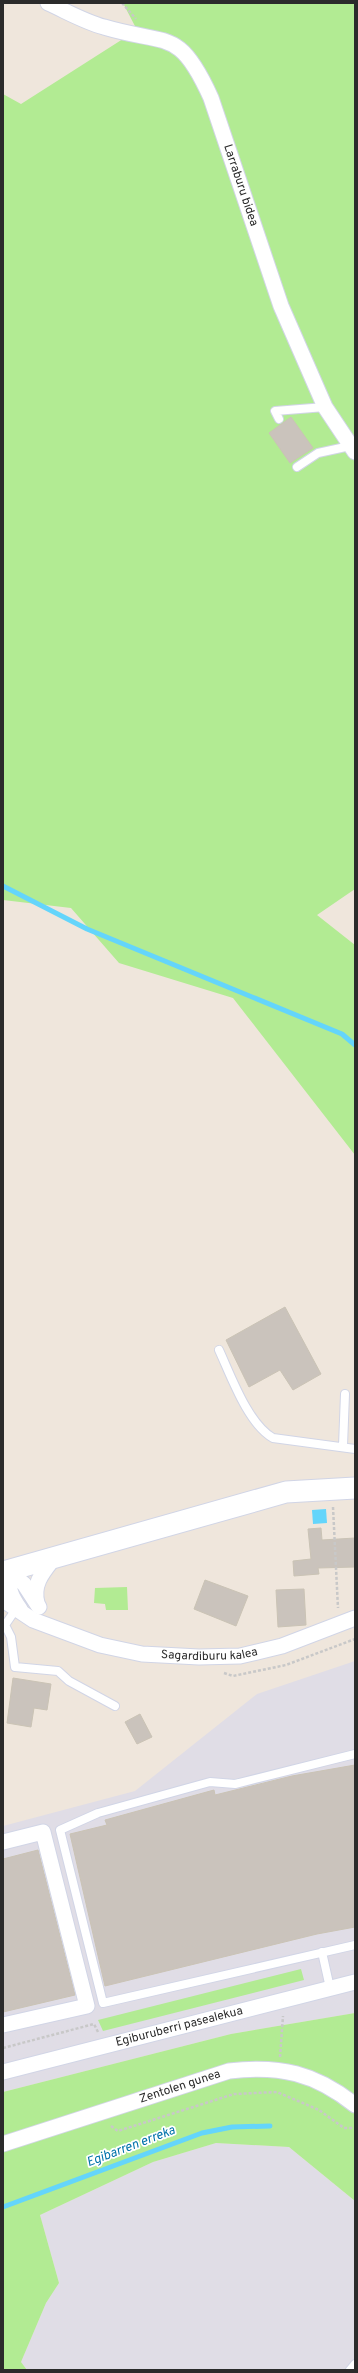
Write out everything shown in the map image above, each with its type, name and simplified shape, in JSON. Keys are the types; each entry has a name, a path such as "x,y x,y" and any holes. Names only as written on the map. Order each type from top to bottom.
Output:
{"street":[{"name":"Larraburu bidea","path":"48,3 104,27 159,38 173,43 187,55 198,70 211,98 281,306 325,407 352,449"},
{"path":"21,1612 10,1592 5,1572 286,1492 355,1488"},
{"path":"39,1607 36,1585 43,1571 54,1558"},
{"name":"Sagardiburu kalea","path":"5,1572 24,1584 46,1618 61,1630"},
{"name":"Sagardiburu kalea","path":"3,1600 21,1612 100,1645 142,1654 199,1657 240,1656 282,1646 355,1618"},
{"path":"3,1842 44,1832 87,2006 3,2025"},
{"name":"Egiburuberri pasealekua","path":"3,2072 355,1982"},
{"name":"Zentolen gunea","path":"3,2144 205,2077 229,2071 248,2069 279,2069 298,2074 332,2088 355,2105"}],"lane":[{"path":"279,419 275,411 325,407"},
{"path":"298,467 318,453 352,449"},
{"path":"219,1350 238,1393 261,1429 267,1434 273,1438 343,1446 355,1449"},
{"path":"343,1446 345,1394"},
{"path":"21,1612 4,1624 11,1636 15,1667 58,1670 69,1681 115,1706"},
{"path":"355,1754 235,1784 210,1782 98,1813 60,1830 103,2003 355,1945"},
{"path":"322,1952 330,1988"},
{"path":"350,2370 355,2364"}],"path":[{"path":"332,1500 339,1616"},
{"path":"350,1641 355,1639"},
{"path":"280,2057 284,2011"},
{"path":"107,2122 118,2131 234,2094 277,2092 319,2110 344,2128 355,2128"}],"shaded area":[{"path":"355,1661 355,2013 231,2034 3,2092 3,1826 135,1791 257,1694"},
{"path":"216,2143 289,2147 355,2201 355,2370 27,2370 21,2362 46,2303 59,2283 40,2215 153,2162"}],"green space":[{"path":"123,3 355,3 355,889 317,915 355,945 355,1155 233,998 119,963 71,908 3,900 3,94 21,104 137,30"},
{"path":"127,1587 128,1610 106,1610 105,1604 94,1603 95,1588"},
{"path":"301,1969 304,1980 103,2031 98,2020"},
{"path":"355,2013 355,2201 289,2147 216,2143 153,2162 40,2215 59,2283 46,2303 21,2362 27,2370 3,2370 3,2092 231,2034"}],"water":[{"path":"326,1509 327,1523 313,1524 312,1510"}],"building":[{"path":"291,417 313,448 290,463 269,433"},
{"path":"285,1307 321,1374 293,1390 280,1370 249,1387 226,1340"},
{"path":"321,1528 322,1540 355,1538 355,1567 318,1568 319,1574 294,1576 293,1561 311,1559 308,1529"},
{"path":"205,1580 248,1596 236,1626 194,1609"},
{"path":"304,1589 306,1625 278,1627 276,1590"},
{"path":"13,1678 51,1684 47,1710 34,1708 31,1727 7,1723"},
{"path":"140,1714 152,1737 137,1744 125,1722"},
{"path":"355,1765 355,1927 317,1934 105,1986 70,1834 107,1825 105,1820 214,1790 215,1795 292,1776"},
{"path":"38,1850 75,1995 3,2012 3,1859"}],"waterway":[{"path":"3,886 87,929 342,1034 355,1045"},
{"name":"Egibarren erreka","path":"3,2207 202,2133 232,2127 270,2126"}]}
